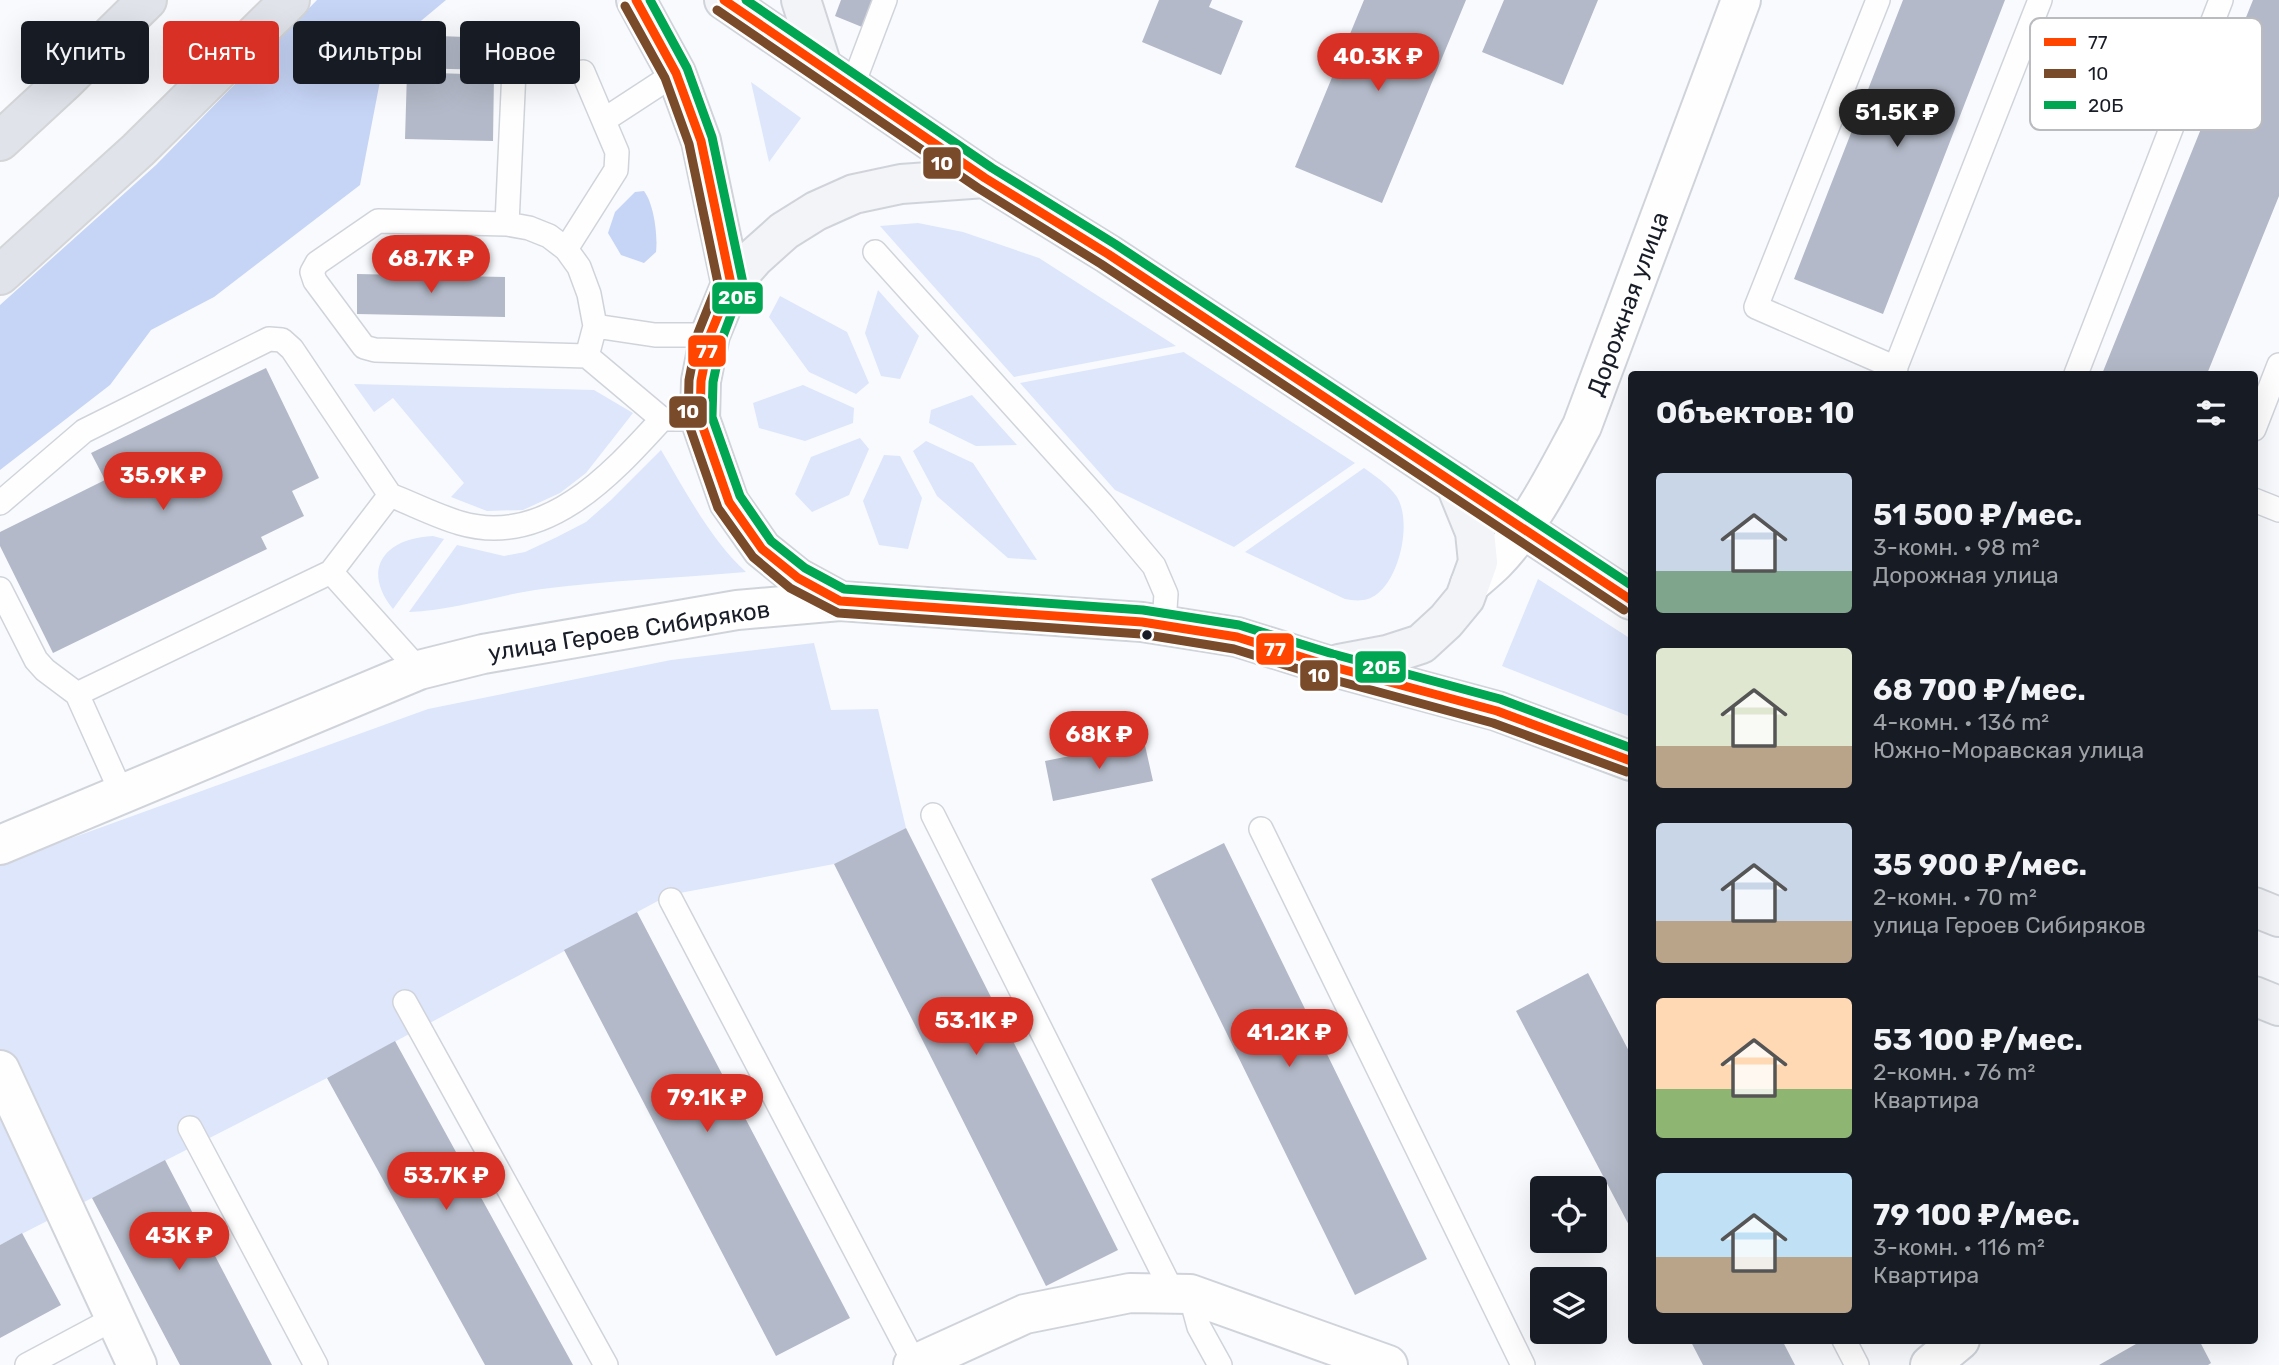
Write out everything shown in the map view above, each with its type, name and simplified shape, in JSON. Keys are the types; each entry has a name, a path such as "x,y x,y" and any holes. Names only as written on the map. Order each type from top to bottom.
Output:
{"highway":[{"path":"0,141 147,0"},
{"path":"0,275 138,150 290,0"}],"main road":[{"path":"636,0 676,73 701,141 731,284"},
{"path":"724,0 985,178 1119,262 1628,598"},
{"path":"800,0 837,77"},
{"path":"840,601 798,578 762,549 729,502 700,419 701,381 710,335 731,284 755,257 784,231 816,211 854,194 901,184 985,178"},
{"path":"1330,666 1387,655 1421,644 1446,621 1465,598 1478,562 1475,532 1455,483"},
{"name":"улица Героев Сибиряков","path":"840,601 1164,624 1237,637 1330,666 1497,711 1628,760"},
{"path":"2258,908 2279,916"},
{"path":"2258,998 2279,1006"}],"street":[{"name":"Дорожная улица","path":"1470,584 1495,562 1522,529 1550,486 1582,426 1741,0"},
{"name":"улица Героев Сибиряков","path":"0,845 419,670 483,654 737,610 840,601"},
{"path":"0,1070 137,1365"},
{"path":"914,1365 1025,1314 1130,1293 1181,1294 1388,1365"},
{"path":"1930,1365 1955,1344"}],"lane":[{"path":"837,77 885,0"},
{"path":"1878,0 1756,307 1894,371 2030,25"},
{"path":"2033,18 2040,0"},
{"path":"2214,18 2221,0"},
{"path":"566,249 616,170 617,152 583,72"},
{"path":"604,120 676,73"},
{"path":"507,224 513,84"},
{"path":"2077,371 2171,130"},
{"path":"587,356 595,326 589,294 579,267 566,249 549,236 529,229 507,224 378,221 317,263 312,272 315,281 364,346 375,350 587,356 662,419 700,419"},
{"path":"875,253 1102,503 1154,566 1166,594 1164,624"},
{"path":"595,326 655,335 710,335"},
{"path":"0,503 84,431 269,339 282,340 292,349 390,495 461,524 495,528 519,526 559,511 592,489 620,465 662,419"},
{"path":"2258,419 2279,365"},
{"path":"77,694 331,572 390,495"},
{"path":"2258,502 2279,510"},
{"path":"331,572 419,670"},
{"path":"0,589 36,660 77,694 122,794"},
{"path":"933,815 1220,1365"},
{"path":"1261,829 1524,1365"},
{"path":"671,900 914,1365"},
{"path":"405,1002 606,1365"},
{"path":"190,1128 316,1365"},
{"path":"27,1365 115,1318"},
{"path":"1846,1344 1857,1365"}],"shaded area":[{"path":"317,0 446,0 421,21 297,21"},
{"path":"293,25 293,84 379,84 360,185 214,297 151,330 110,385 0,470 0,305 156,165 235,84 279,84 279,39"},
{"path":"751,82 801,118 769,162"},
{"path":"644,191 653,212 656,252 644,263 621,255 608,233 615,212 635,192"},
{"path":"918,223 963,232 1039,258 1176,346 1014,377 880,226"},
{"path":"878,290 919,336 900,379 881,376 865,333"},
{"path":"780,296 847,332 869,383 856,394 809,372 769,317"},
{"path":"1184,352 1355,463 1234,547 1115,490 1020,383"},
{"path":"354,384 594,390 633,413 586,473 560,493 523,510 487,511 451,497 464,483 393,398 374,412"},
{"path":"803,385 854,408 853,423 805,441 759,428 753,403"},
{"path":"972,395 1017,445 976,446 929,423 931,410"},
{"path":"860,438 869,449 849,495 812,512 795,494 811,457"},
{"path":"926,441 973,463 1037,560 1008,558 937,496 913,451"},
{"path":"661,450 710,530 746,572 568,586 409,612 457,545 504,556 525,552 586,522"},
{"path":"884,455 900,456 922,498 908,549 879,545 863,501"},
{"path":"1364,468 1382,481 1397,497 1403,520 1401,548 1392,575 1373,597 1365,600 1345,599 1245,552"},
{"path":"433,536 444,539 393,609 383,594 379,581 379,568 383,558 402,542"},
{"path":"1538,579 1628,637 1628,716 1502,666"},
{"path":"814,643 831,710 878,709 906,828 834,864 669,895 327,1078 0,1245 0,864 428,709 671,660"}],"building":[{"path":"841,0 873,0 862,27 835,16"},
{"path":"1159,0 1212,0 1209,7 1243,21 1221,75 1142,42"},
{"path":"1364,0 1466,0 1382,203 1295,167"},
{"path":"1504,0 1598,0 1563,85 1482,52"},
{"path":"1903,0 2005,0 1883,314 1794,279"},
{"path":"2253,0 2279,0 2279,196 2208,371 2103,371 2201,130 2262,130 2262,18 2246,18"},
{"path":"446,36 460,37 460,69 446,69"},
{"path":"446,73 460,74 460,84 494,84 493,141 405,139 407,84 446,84"},
{"path":"357,274 505,277 505,317 357,314"},
{"path":"266,368 319,478 292,491 304,516 261,537 267,549 53,653 0,546 0,532 105,480 91,453"},
{"path":"1144,741 1153,781 1053,801 1045,761"},
{"path":"906,828 1118,1250 1046,1286 834,864"},
{"path":"1224,843 1427,1259 1355,1295 1151,879"},
{"path":"637,912 850,1318 776,1356 564,950"},
{"path":"1588,973 1628,1049 1628,1223 1607,1184 1607,1176 1603,1176 1516,1011"},
{"path":"395,1041 573,1365 485,1365 327,1078"},
{"path":"165,1160 272,1365 180,1365 92,1198"},
{"path":"22,1233 61,1305 0,1338 0,1245"},
{"path":"1692,1344 1784,1344 1795,1365 1703,1365"},
{"path":"2136,1344 2201,1344 2211,1363 2208,1365 2099,1365"}],"transit line":[{"name":"77","path":"636,0 676,73 701,141 731,284 710,335 701,381 700,419 729,502 762,549 798,578 840,601 1142,622 1237,637 1330,666 1497,711 1628,760"},
{"name":"20Б","path":"650,0 687,68 712,137 743,283 722,339 713,382 712,417 740,496 771,541 805,568 844,589 1143,610 1239,625 1333,654 1500,699 1628,747"},
{"name":"77","path":"724,0 985,178 1108,254 1628,598"},
{"name":"20Б","path":"746,0 992,168 1115,244 1628,583"},
{"name":"10","path":"625,6 665,78 689,144 718,283 698,333 689,380 688,422 718,508 753,557 790,588 838,613 1141,634 1234,649 1327,678 1493,723 1627,772"},
{"name":"10","path":"717,10 978,188 1101,264 1624,610"}]}
